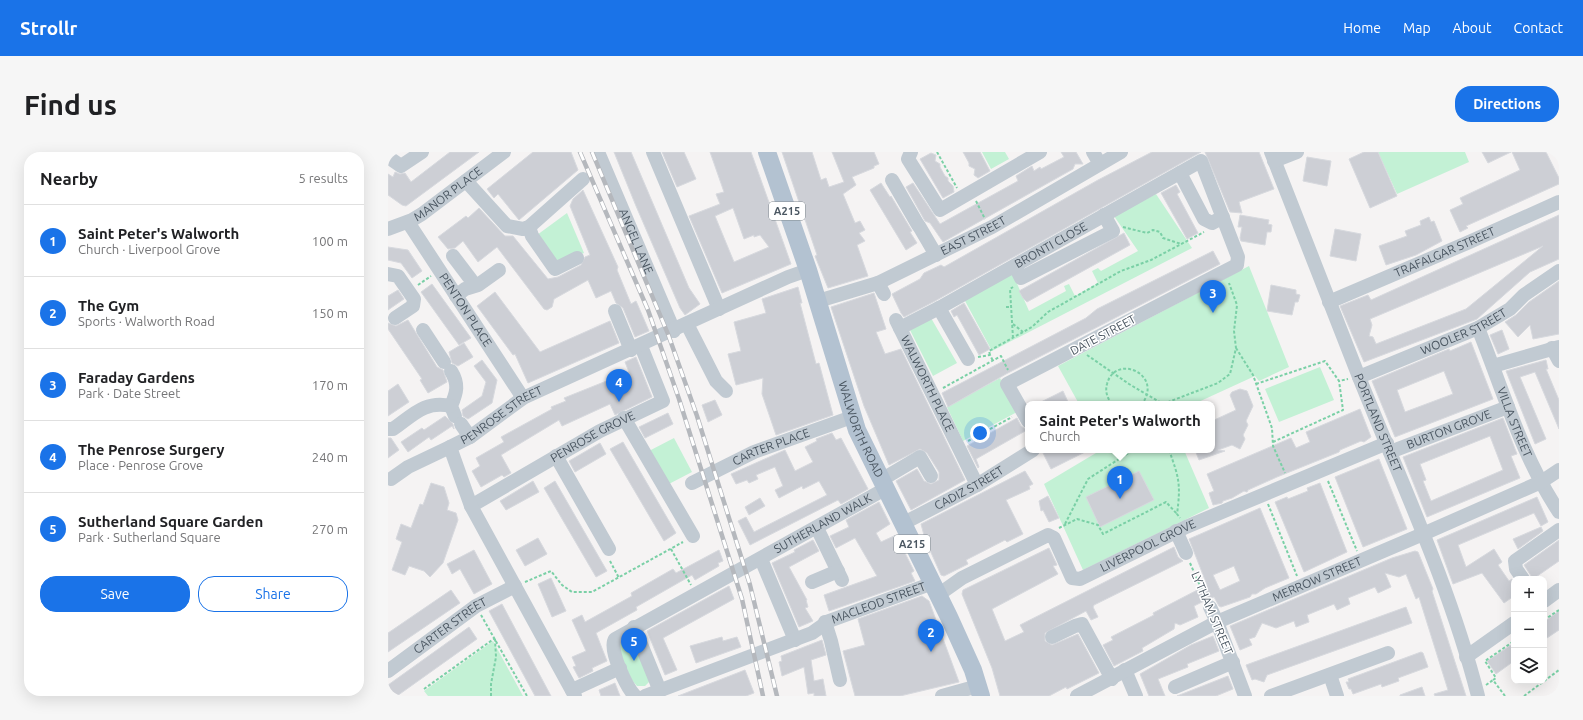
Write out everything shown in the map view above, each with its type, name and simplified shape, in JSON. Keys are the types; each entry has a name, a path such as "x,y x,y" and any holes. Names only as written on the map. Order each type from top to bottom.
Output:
{"main road":[{"name":"WALWORTH ROAD","path":"767,152 818,301 852,416 883,485 935,589 980,691"}],"street":[{"path":"388,157 401,166 422,152"},
{"name":"MANOR PLACE","path":"389,225 408,222 504,152"},
{"name":"ANGEL LANE","path":"598,152 674,331"},
{"path":"652,152 717,303"},
{"path":"911,152 908,160 940,210 1040,152"},
{"name":"EAST STREET","path":"818,301 881,288 936,255 992,227 1096,158 1121,152"},
{"path":"1272,156 1297,152"},
{"name":"PORTLAND STREET","path":"1272,156 1359,377 1424,534 1445,590 1478,696"},
{"name":"BRONTI CLOSE","path":"898,324 939,308 1018,272 1201,161 1217,220"},
{"path":"1180,173 1204,219 1217,220 1238,257 1238,262 1230,270"},
{"path":"466,181 507,226 523,229 529,227 583,179"},
{"path":"892,180 936,255"},
{"name":"TRAFALGAR STREET","path":"1329,302 1468,243 1559,202"},
{"name":"PENTON PLACE","path":"408,222 523,398"},
{"path":"529,227 532,236 555,269 577,258"},
{"path":"453,256 475,286"},
{"path":"456,296 465,289 475,286 499,270"},
{"name":"PENROSE STREET","path":"574,693 516,586 476,529 470,506 450,447 470,437 523,398 674,331 687,324 717,303 808,270"},
{"name":"DATE STREET","path":"1007,384 1230,270"},
{"name":"WOOLER STREET","path":"1359,377 1478,328 1510,309 1524,295 1559,271"},
{"path":"388,274 398,276 414,299 413,306 395,318"},
{"path":"939,308 968,359"},
{"path":"615,311 636,348"},
{"path":"687,324 716,381 726,391"},
{"name":"WALWORTH PLACE","path":"898,324 977,485"},
{"name":"VILLA STREET","path":"1478,328 1508,407 1541,482 1559,512"},
{"path":"423,330 457,380 456,415"},
{"path":"1493,366 1556,347 1559,361"},
{"name":"PENROSE GROVE","path":"470,506 556,456 611,431 624,418 664,401 636,348"},
{"path":"1007,384 1025,416"},
{"path":"388,429 393,429 428,404 442,404 456,415 470,437"},
{"name":"BURTON GROVE","path":"1388,447 1508,407"},
{"name":"CARTER PLACE","path":"692,483 754,452 852,416"},
{"path":"624,418 693,536"},
{"path":"391,479 408,466 450,447"},
{"name":"LIVERPOOL GROVE","path":"1051,536 1057,543 1072,578 1080,579 1181,529 1323,468 1388,447"},
{"name":"CADIZ STREET","path":"902,524 977,485 1028,453"},
{"path":"556,456 609,549"},
{"name":"SUTHERLAND WALK","path":"620,668 612,648 613,641 634,627 817,528 883,485 920,457 931,476"},
{"name":"MERROW STREET","path":"1077,696 1112,679 1125,670 1213,624 1301,585 1424,534 1541,482 1559,470"},
{"path":"812,582 840,576 817,528"},
{"path":"1181,529 1186,553"},
{"path":"1521,576 1516,569 1515,562 1559,530"},
{"path":"935,589 962,578 1045,536 1051,536"},
{"path":"761,559 794,640"},
{"name":"CARTER STREET","path":"388,671 476,606 516,586"},
{"name":"MACLEOD STREET","path":"645,696 814,632 825,622 935,589"},
{"path":"1547,599 1559,590"},
{"name":"LYTHAM STREET","path":"1210,607 1213,624 1233,662 1245,696"},
{"path":"825,622 832,642 840,680"},
{"path":"1052,637 1082,624 1112,679"},
{"path":"1466,657 1511,624"},
{"path":"634,627 660,691"},
{"path":"1271,696 1388,653"},
{"path":"1175,687 1233,662"},
{"path":"574,693 620,668 629,688 636,696"},
{"path":"1125,670 1136,696"},
{"path":"1330,675 1337,696"},
{"path":"942,696 980,691"}],"path":[{"path":"1107,219 1147,234 1153,230 1160,232 1163,238 1181,244"},
{"path":"993,361 989,351 1036,324 1048,312 1116,274 1151,260 1203,233 1217,220"},
{"path":"1170,401 1226,378 1231,370 1236,348 1234,331 1236,302 1230,270"},
{"path":"409,291 439,271"},
{"path":"1013,338 1010,288 1019,284 1018,272"},
{"path":"1006,307 1012,307"},
{"path":"1013,324 1023,332"},
{"path":"1236,348 1253,375 1272,428 1273,442 1290,483"},
{"path":"1078,349 1158,401"},
{"path":"968,359 990,355"},
{"path":"933,394 1001,356 1010,373 1003,378 1007,384"},
{"path":"1256,384 1325,361 1339,381 1343,410 1273,442"},
{"path":"1110,401 1107,396 1106,386 1115,372 1125,369 1131,369 1141,374 1147,383 1147,394 1144,401"},
{"path":"1339,381 1359,377"},
{"path":"959,446 1025,416"},
{"path":"1065,525 1088,479 1129,453"},
{"path":"1170,453 1180,479 1180,494 1177,514 1181,529"},
{"path":"1323,468 1360,560"},
{"path":"1264,494 1301,585"},
{"path":"1051,536 1056,529 1077,519 1085,520 1098,525 1103,534 1166,502 1177,514"},
{"path":"516,586 551,570 562,586 572,592 592,592 693,536"},
{"path":"609,549 605,551 619,578"},
{"path":"671,549 696,594"},
{"name":"LYTHAM STREET","path":"1186,553 1210,607"},
{"path":"476,606 527,696"},
{"path":"1547,618 1559,610"},
{"path":"424,689 495,638"},
{"path":"491,696 491,684 496,657 495,638"},
{"path":"1504,696 1493,680 1496,678 1485,661 1511,643"},
{"path":"1524,696 1559,670"}],"green space":[{"path":"982,152 1005,152 1009,159 991,169"},
{"path":"1378,152 1465,152 1469,162 1397,194"},
{"path":"1156,194 1192,248 992,351 964,299 1012,272 1029,311 1066,291 1064,286 1069,284 1075,296 1098,283 1092,271 1098,268 1101,271 1138,251 1114,216"},
{"path":"567,213 584,253 559,263 537,235"},
{"path":"1249,266 1289,367 1259,381 1255,376 1201,401 1077,401 1058,366"},
{"path":"931,318 957,363 933,376 910,330"},
{"path":"1320,367 1334,400 1279,422 1265,389"},
{"path":"1000,378 1017,412 963,441 947,407"},
{"path":"674,438 692,472 665,486 647,452"},
{"path":"1096,453 1185,453 1209,508 1083,570 1044,484"},
{"path":"624,638 632,638 650,681 645,686 637,686 631,679 618,647"},
{"path":"493,641 523,696 428,696 424,691"}],"building":[{"path":"450,152 479,152 406,206 402,205 388,195 388,174 393,177 395,172 400,174 405,173 411,182"},
{"path":"533,152 571,152 578,170 519,220 498,194 494,198 487,189"},
{"path":"614,152 631,152 689,288 700,304 685,315 680,308"},
{"path":"662,152 684,152 696,179 677,187"},
{"path":"710,152 751,152 791,264 722,293 689,216 720,204 716,194 724,192","holes":["733,208 744,239 754,235 754,237 760,235 769,247 734,262 715,216"]},
{"path":"782,152 812,152 821,180 826,178 829,187 844,182 832,152 874,152 879,164 874,166 874,168 852,177 856,185 843,194 855,223 860,221 865,230 859,233 865,241 857,245 868,276 828,288 815,256 817,255"},
{"path":"963,152 980,152 990,171 978,178 974,175 975,169 969,166"},
{"path":"1061,152 1076,152 1083,164 1075,164 1073,169 943,242 930,223 925,221 906,187 913,183 940,224 1018,181 1016,176 1032,166 1034,171 1064,157"},
{"path":"1152,152 1201,152 935,301 904,317 901,313 892,294 920,279 924,273 941,265 944,267 1098,180"},
{"path":"1205,152 1259,152 1274,189 1239,202 1242,213 1230,212"},
{"path":"1364,152 1378,152 1397,196 1370,208 1349,159"},
{"path":"1482,152 1511,152 1488,163"},
{"path":"1512,152 1546,152 1559,178 1559,184 1466,226 1468,228 1460,232 1450,210 1463,204 1460,198 1520,170"},
{"path":"931,153 936,155 935,161 940,164 945,176 953,186 954,192 943,198 920,159"},
{"path":"1307,157 1331,161 1327,186 1303,181"},
{"path":"881,183 890,197 891,196 912,231 910,232 917,243 906,250 870,190"},
{"path":"1176,185 1180,192 1177,194 1198,233 1187,239 1161,193"},
{"path":"583,190 618,267 617,270 631,304 636,301 649,331 635,337 623,308 616,303 611,291 596,298 588,280 554,299 552,307 547,310 544,309 497,247 478,262 463,241 455,248 448,249 438,237 466,216 468,218 479,208 505,236 513,236 548,279 558,277 581,265 585,257 590,255 570,206 573,199"},
{"path":"1240,215 1269,220 1268,224 1272,225 1271,232 1267,232 1265,245 1241,241 1240,238 1242,227 1238,227"},
{"path":"1559,215 1559,259 1530,272 1477,319 1364,362 1340,306 1368,295 1371,300","holes":["1543,246 1466,309 1376,344 1373,337 1369,336 1372,325 1370,319"]},
{"path":"1429,217 1431,222 1434,221 1442,241 1416,255 1386,265 1379,246 1407,236 1405,231 1421,225 1420,221"},
{"path":"1335,229 1361,234 1356,261 1330,256"},
{"path":"1124,233 1130,245 1027,302 1023,298 1019,291"},
{"path":"388,247 408,250 422,271 412,278 401,263 388,260"},
{"path":"1213,251 1220,264 1006,374 948,407 942,393 1086,318 1097,309"},
{"path":"1559,281 1559,334 1533,339 1530,325 1518,337 1505,322 1516,315 1529,302"},
{"path":"432,284 471,338 459,345 421,292"},
{"path":"1271,285 1296,290 1296,294 1300,295 1298,302 1295,302 1292,315 1267,311"},
{"path":"798,287 802,303 800,303 816,364 819,363 833,415 776,435 762,394 763,378 736,385 728,354 741,351 734,322 766,313 762,299"},
{"path":"398,290 404,299 388,310 388,296"},
{"path":"495,292 540,352 610,321 619,343 528,383 515,354 513,355 477,306"},
{"path":"874,293 886,329 876,332 885,354 901,349 965,480 911,510 896,481 917,469 924,481 931,484 939,480 939,472 927,453 920,449 889,465 864,406 831,307"},
{"path":"964,303 990,349 979,355 957,315 954,317 951,311"},
{"path":"408,320 437,367 443,370 447,382 428,393 420,380 422,379 388,329 388,323 396,326"},
{"path":"1502,330 1509,349 1498,354 1490,335"},
{"path":"1471,342 1493,399 1395,437 1372,381 1449,349 1450,351","holes":["1444,371 1453,394 1405,412 1397,390"]},
{"path":"464,343 473,357 458,366 452,363 449,352"},
{"path":"636,357 652,397 615,415 610,404 562,426 559,420 501,455 511,473 504,477 502,475 481,487 472,471 480,466 476,458 504,442 501,437 552,409 551,407 566,401 564,398 629,372 625,362"},
{"path":"482,360 497,380 492,403 468,419 463,416 462,410 482,396 486,382 474,366"},
{"path":"1546,360 1548,369 1546,369 1559,400 1559,429 1535,372 1520,377 1546,439 1535,444 1506,371"},
{"path":"398,384 409,402 388,416 388,391"},
{"path":"1240,389 1247,391 1253,406 1246,421 1248,425 1243,435 1245,439 1240,449 1232,445 1218,450 1225,451 1199,460 1196,453 1215,453 1215,420 1236,410 1230,395 1232,392"},
{"path":"1063,391 1068,401 1043,401"},
{"path":"715,400 722,415 708,422 702,405"},
{"path":"1360,409 1371,437 1364,442 1361,441 1340,450 1339,452 1277,477 1248,490 1247,492 1244,491 1223,501 1222,503 1213,505 1209,493 1214,491 1207,474 1291,438 1296,448 1310,442 1306,432"},
{"path":"668,413 673,424 645,438 639,427"},
{"path":"445,416 453,424 454,429 452,426 431,440 429,437 408,452 401,442 422,428 424,430"},
{"path":"1017,418 1021,426 1025,429 1025,431 976,459 978,468 967,446"},
{"path":"1503,418 1517,454 1511,456 1520,478 1427,517 1403,457","holes":["1490,436 1503,470 1431,501 1423,481 1426,480 1420,464"]},
{"path":"832,433 836,440 841,438 868,489 841,504 838,500 750,545 738,521 746,517 754,532 827,495 819,481 803,489 802,486 779,498 775,490 783,486 775,467 756,475 758,479 749,483 747,480 736,484 731,474 785,450 795,471 813,462 805,447 817,441 816,439"},
{"path":"388,438 391,438 399,450 388,458"},
{"path":"623,442 676,533 664,541 610,449"},
{"path":"600,443 606,454 575,472 569,461"},
{"path":"1043,453 1083,453 1051,469"},
{"path":"1379,459 1407,529 1363,547 1335,477"},
{"path":"1025,471 1033,484 1029,486 1030,489 1006,500 1023,534 1007,542 1005,540 966,560 968,564 944,576 941,575 925,539 921,524"},
{"path":"1139,471 1154,500 1100,527 1086,497"},
{"path":"533,481 539,492 506,510 500,501"},
{"path":"555,481 607,571 596,577 544,488"},
{"path":"431,483 444,487 449,503 447,510 456,513 458,520 443,563 430,577 424,571 409,566 405,575 392,570 402,542 396,539 401,524 411,528 420,504 423,505"},
{"path":"1320,483 1347,552 1304,572 1275,502 1287,497 1288,499 1308,491 1307,488"},
{"path":"1048,496 1059,518 1049,522 1043,510 1041,511 1039,501"},
{"path":"1537,497 1548,522 1541,526 1534,513 1458,545 1466,567 1494,549 1502,562 1498,565 1509,581 1511,580 1511,598 1504,603 1482,573 1453,584 1437,540"},
{"path":"760,498 765,506 749,515 745,507"},
{"path":"879,502 890,524 876,533 881,542 896,535 914,571 911,573 915,581 829,611 824,595 877,576 855,538 836,548 830,536 849,527 846,520"},
{"path":"1260,508 1289,578 1265,588 1256,594 1252,594 1250,597 1221,607 1214,597 1194,606 1198,617 1180,625 1175,623 1174,629 1142,648 1143,651 1114,666 1103,645 1113,640 1111,637 1207,585 1189,539","holes":["1234,566 1240,581 1220,590 1213,575"]},
{"path":"1541,527 1543,531 1518,549 1513,539"},
{"path":"538,538 547,554 525,566 516,550"},
{"path":"813,540 819,551 789,567 807,600 808,607 805,608 813,621 799,627 772,563 795,552 794,550"},
{"path":"1559,540 1559,561 1537,576 1531,576 1524,565"},
{"path":"1174,547 1178,557 1183,561 1094,605 1093,607 1098,617 1091,620 1086,611 1045,633 1045,641 1052,645 1078,634 1099,673 1049,696 1000,696 992,668 962,594 963,590 1049,548 1057,565 1053,566 1058,574 992,609 1005,641 1024,632 1020,625"},
{"path":"474,550 492,584 474,594 460,569 452,574 447,564"},
{"path":"719,550 723,561 718,563 719,566 695,580 692,575 636,607 637,610 596,633 607,661 592,668 593,671 579,678 573,667 576,666 572,657 586,651 572,620 582,615 585,622 632,596 631,593 673,569 676,573"},
{"path":"1415,551 1418,552 1433,589 1432,591 1466,696 1435,696 1434,694 1448,690 1419,597 1416,599 1406,574 1399,577 1385,573 1391,587 1378,593 1375,587 1348,598 1350,604 1337,610 1334,604 1307,615 1309,622 1296,627 1294,621 1276,628 1262,623 1255,637 1249,639 1252,645 1240,650 1230,626 1392,558"},
{"path":"551,578 566,611 552,617 538,584"},
{"path":"729,586 734,599 663,638 677,670 665,675 647,631"},
{"path":"451,590 460,603 388,652 388,633"},
{"path":"922,596 929,601 959,682 900,696 855,696 843,651 865,645 858,619"},
{"path":"502,604 551,696 535,696 489,611"},
{"path":"1406,607 1412,623 1267,675 1264,682 1255,679 1252,680 1246,665"},
{"path":"1559,611 1559,630 1547,638 1547,620"},
{"path":"469,627 477,639 397,696 388,696 388,685"},
{"path":"1213,636 1219,651 1187,664 1188,667 1158,679 1165,696 1149,696 1140,674 1191,645"},
{"path":"722,637 723,641 737,637 741,647 696,663 690,646"},
{"path":"822,640 826,655 811,660 814,681 823,679 826,696 814,696 814,693 808,694 804,667 782,676 779,662 782,661 781,656"},
{"path":"1511,645 1511,663 1496,674 1487,661"},
{"path":"1421,652 1423,653 1428,667 1398,678 1399,681 1382,687 1381,684 1353,694 1351,689 1349,689 1346,682 1349,682 1348,679"},
{"path":"745,670 754,693 746,696 678,696"},
{"path":"1228,676 1233,689 1216,696 1177,696"},
{"path":"615,683 620,696 601,696 599,690"},
{"path":"1422,687 1425,696 1400,696 1400,695"}],"railway":[{"path":"580,152 648,310 679,399 742,599 763,696"},
{"path":"592,152 668,334 697,416 750,585 777,696"}],"place":[{"name":"Faraday Gardens","path":"1213,313"},
{"name":"The Penrose Surgery","path":"619,402"},
{"name":"Saint Peter's Walworth","path":"1120,499"},
{"name":"The Gym","path":"931,652"},
{"name":"Sutherland Square Garden","path":"634,661"}]}
